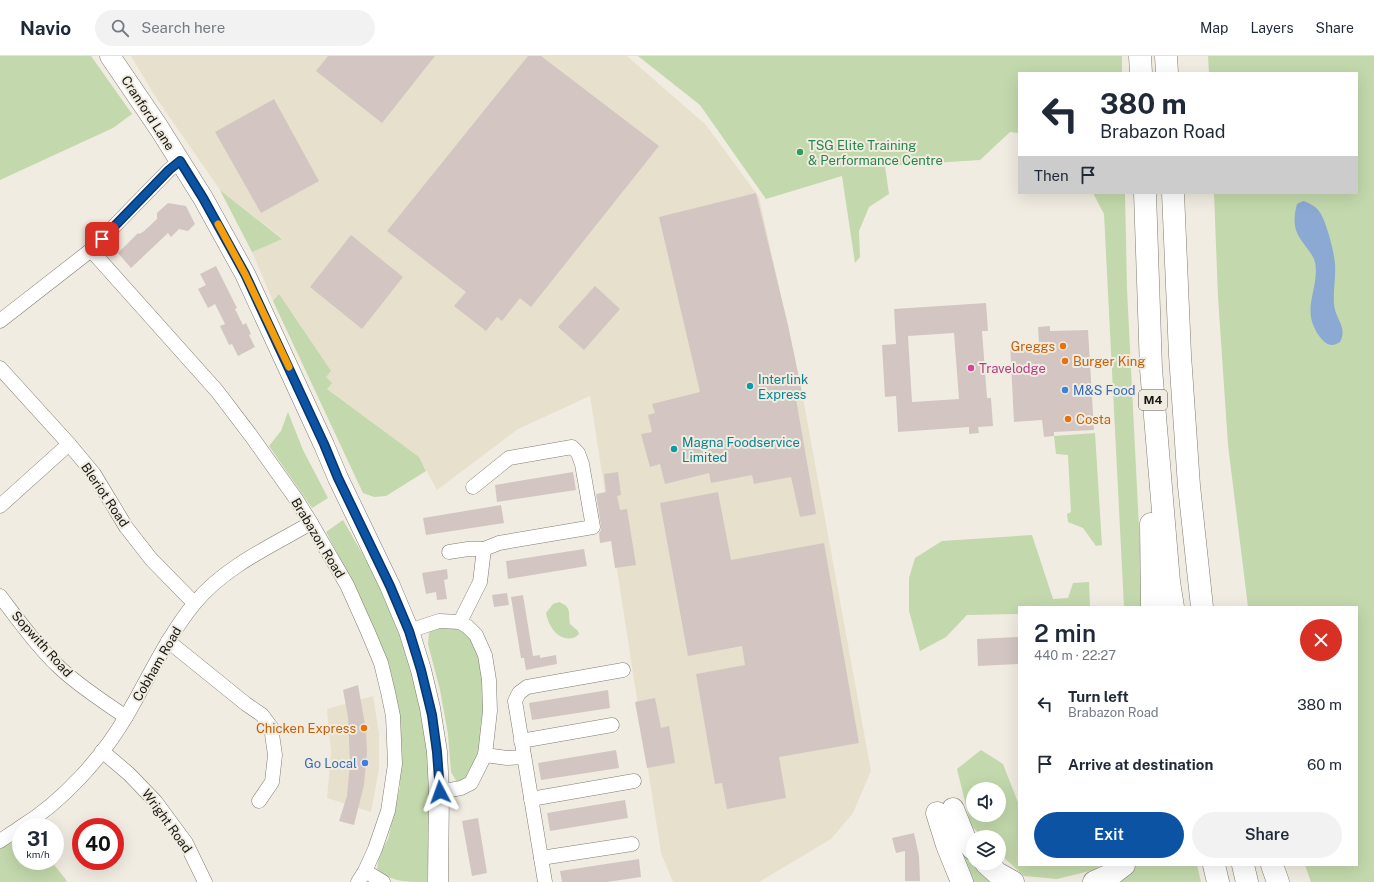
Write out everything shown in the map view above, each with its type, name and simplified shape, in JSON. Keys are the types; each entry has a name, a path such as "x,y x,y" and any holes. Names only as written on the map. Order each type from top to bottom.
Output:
{"highway":[{"path":"1140,56 1141,72"},
{"path":"1166,56 1167,72"},
{"name":"M4","path":"1145,194 1151,369 1169,582 1173,606"},
{"name":"M4","path":"1173,194 1180,355 1188,471 1202,606"},
{"path":"1151,369 1152,606"},
{"path":"962,882 947,845 945,811 966,839"},
{"path":"1094,882 1112,874 1123,866"},
{"path":"1214,866 1218,882"},
{"path":"1243,866 1247,882"},
{"path":"1272,866 1278,882"},
{"path":"994,870 1013,882"}],"street":[{"name":"Cranford Lane","path":"110,56 180,161 211,212 248,281 324,444 338,478 390,586 409,631 421,670 432,715 437,752 440,792 438,882"},
{"path":"0,322 91,250 169,170 180,161"},
{"name":"Brabazon Road","path":"91,250 217,391 252,437 296,499 311,524 347,585 368,632 381,663 393,716 395,764 389,804 375,849 361,876"},
{"name":"Bleriot Road","path":"0,368 94,474 126,527 151,559 194,604"},
{"path":"0,506 69,444"},
{"path":"449,552 468,549 484,549 499,543 593,527 582,464 578,453 572,447 509,458 473,487"},
{"name":"Cobham Road","path":"35,818 66,793 102,751 126,717 168,641 194,604 212,585 239,564 311,524"},
{"path":"460,622 480,582 484,549"},
{"name":"Sopwith Road","path":"0,596 30,635 59,667 87,691 126,717"},
{"path":"409,631 439,621 460,622 476,635 485,655 490,712 485,755 472,783 461,788 440,792"},
{"path":"168,641 246,704 262,715 271,728 275,755 272,782 259,801"},
{"path":"544,882 515,701 519,692 527,687 623,670"},
{"path":"521,741 612,725"},
{"name":"Wright Road","path":"102,751 129,774 155,801 186,844 205,882"},
{"path":"485,755 507,758 524,757"},
{"path":"531,799 634,782"},
{"name":"Cobham Road","path":"0,841 12,833"},
{"path":"540,858 632,844"},
{"path":"361,876 383,882"}],"shaded area":[{"path":"131,56 627,56 706,125 759,197 802,392 871,771 853,813 831,839 759,882 673,882 661,853 590,396 518,429 437,490 419,457 327,389 326,377 279,295 273,301 252,252 282,238 220,190 155,96"},
{"path":"373,696 379,733 379,769 371,812 327,798 331,753 327,709"}],"green space":[{"path":"0,56 91,56 132,114 113,128 0,180"},
{"name":"TSG Elite Training & Performance Centre","path":"638,56 1122,56 1122,72 1018,72 1018,133 1010,132 980,160 885,166 889,194 869,207 859,231 860,257 855,263 842,176 766,199 700,105"},
{"path":"1208,56 1374,56 1374,882 1311,882 1305,866 1358,866 1358,606 1248,606 1228,445 1218,297 1214,194 1358,194 1358,72 1209,72"},
{"path":"220,190 282,239 252,252"},
{"path":"1094,194 1125,194 1127,289 1143,606 1124,606 1104,214"},
{"path":"279,294 331,371 326,377 332,383 327,389 419,457 426,471 386,496 374,497 363,493 273,301"},
{"path":"288,412 303,450 328,498 312,508 269,446 281,431"},
{"path":"1095,433 1102,545 1096,546 1083,528 1068,522 1067,514 1071,512 1068,455 1056,454 1054,436"},
{"path":"343,520 370,567 402,636 420,702 427,745 431,793 427,882 393,879 387,877 377,869 379,856 388,839 400,787 400,715 353,583 326,532"},
{"path":"1032,535 1053,599 1068,598 1073,583 1089,582 1090,606 1018,606 1018,614 967,615 946,637 920,651 909,611 909,578 915,558 942,541"},
{"path":"559,602 568,608 570,624 578,631 579,634 576,637 564,638 557,634 550,625 546,613 553,604"},
{"path":"437,627 457,629 467,634 474,644 480,660 483,679 483,723 478,761 473,773 458,784 451,772 448,734 440,690 428,644 429,633"},
{"path":"981,750 1003,764 1018,802 1018,866 1100,866 1094,870 1057,879 1024,876 1006,859 1006,830 975,830 971,826 970,822 1006,822 1006,782 966,782 966,806 957,769"},
{"path":"958,839 966,850 966,870 987,870 1003,882 969,882"},
{"path":"12,843 12,870 58,870 67,881 0,882 0,849"},
{"path":"1134,866 1197,866 1201,882 1113,882"}],"water":[{"path":"1303,201 1313,206 1321,214 1328,231 1333,252 1335,264 1334,304 1343,332 1340,342 1333,345 1328,344 1321,339 1315,330 1312,321 1310,311 1316,276 1315,262 1312,255 1300,239 1295,225 1297,204"}],"building":[{"path":"328,56 435,56 382,123 316,71"},
{"path":"528,56 541,56 659,146 531,307 520,298 502,321 497,317 486,331 454,306 466,292 387,231"},
{"path":"274,99 319,181 261,213 215,132"},
{"path":"756,193 788,325 802,392 795,393 816,514 800,517 791,477 754,484 752,475 711,483 709,473 665,484 660,464 650,467 641,434 652,432 648,415 655,413 652,404 700,392 659,217"},
{"path":"168,203 186,206 195,224 188,231 179,229 171,237 168,233 131,268 118,253 138,233 143,232 157,219 157,213"},
{"path":"351,235 403,277 362,329 310,287"},
{"path":"216,266 237,308 235,309 243,325 246,323 251,334 249,335 255,347 238,356 232,344 229,345 220,326 225,324 215,304 208,308 198,289 206,285 200,274"},
{"path":"595,286 620,309 584,350 558,327"},
{"name":"Travelodge","path":"986,303 988,331 982,331 987,398 991,398 993,426 978,427 979,433 969,434 969,427 898,432 896,396 885,397 882,345 896,344 894,309","holes":["954,333 959,399 912,402 908,336"]},
{"path":"1050,326 1050,331 1088,330 1094,430 1054,432 1054,436 1044,437 1042,420 1014,422 1010,344 1039,343 1038,327"},
{"path":"573,472 576,490 497,502 495,485"},
{"path":"618,472 621,495 617,496 620,510 627,509 636,565 615,568 611,541 600,543 599,533 601,526 596,494 606,492 604,474"},
{"path":"718,492 731,560 824,543 859,743 779,757 786,798 727,809 722,783 715,784 696,674 745,665 742,646 688,656 660,503"},
{"path":"501,505 504,523 426,535 423,518"},
{"path":"584,549 587,566 508,579 506,561"},
{"path":"447,569 448,579 444,580 447,599 437,600 436,592 426,594 422,573"},
{"path":"507,593 509,605 494,607 492,595"},
{"path":"523,595 533,656 540,655 540,658 556,655 557,664 526,670 524,658 521,658 511,597"},
{"path":"1018,637 1018,664 978,666 977,639"},
{"path":"358,685 366,730 367,751 364,785 354,825 339,821 347,796 350,763 348,717 343,690"},
{"path":"608,690 610,708 532,720 529,703"},
{"path":"655,698 661,728 669,726 675,763 647,768 635,702"},
{"path":"616,750 619,768 541,780 538,763"},
{"path":"625,800 628,818 550,831 547,813"},
{"path":"478,818 487,873 472,876 462,821"},
{"path":"914,833 919,856 920,881 905,881 905,851 896,853 892,838"},
{"path":"639,859 641,877 607,882 562,882 560,871"}],"slow traffic":[{"path":"218,224 245,274 289,367"}],"place":[{"name":"TSG Elite Training & Performance Centre","path":"800,152"},
{"name":"Greggs","path":"1063,346"},
{"name":"Burger King","path":"1065,361"},
{"name":"Travelodge","path":"971,368"},
{"name":"Interlink Express","path":"750,386"},
{"name":"M&S Food","path":"1065,390"},
{"name":"Costa","path":"1068,419"},
{"name":"Magna Foodservice Limited","path":"674,449"},
{"name":"Chicken Express","path":"364,728"},
{"name":"Go Local","path":"365,763"}],"route":[{"path":"102,239 169,170 180,161 219,225 245,274 324,444 338,478 390,586 409,631 421,670 432,715 440,792"}]}
